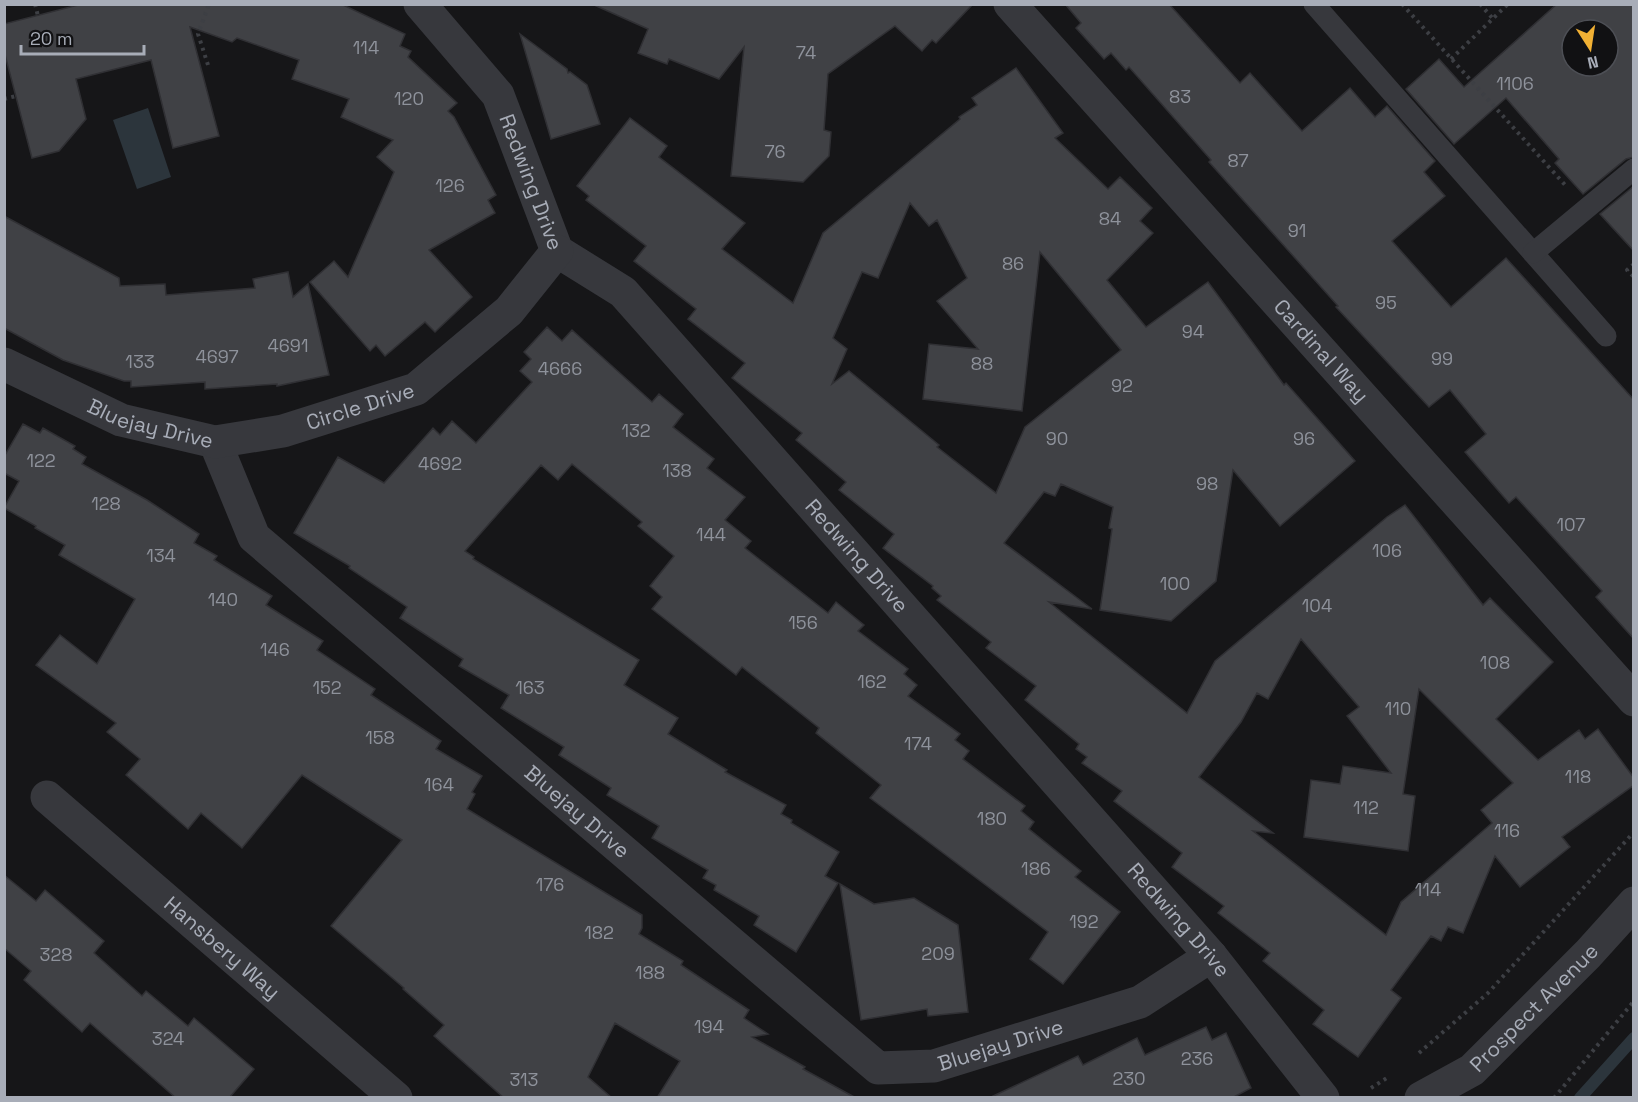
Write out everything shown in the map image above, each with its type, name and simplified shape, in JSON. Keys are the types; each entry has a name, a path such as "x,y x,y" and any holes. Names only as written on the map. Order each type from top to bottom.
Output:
{"street":[{"name":"Redwing Drive","path":"420,4 498,95 557,251 623,292 1210,956 1323,1098"},
{"name":"Cardinal Way","path":"1010,4 1634,700"},
{"name":"Circle Drive","path":"215,442 283,432 416,389 509,311 557,251"},
{"name":"Bluejay Drive","path":"4,364 121,420 215,442 254,537 878,1068 934,1066 1140,1002 1210,956"},
{"name":"Hansbery Way","path":"47,798 396,1098"},
{"name":"Prospect Avenue","path":"1421,1098 1472,1070 1588,954 1634,903"}],"lane":[{"path":"1314,4 1606,336"},
{"path":"1533,253 1634,169"}],"path":[{"path":"35,4 38,16"},
{"path":"208,65 198,33 209,4"},
{"path":"1402,4 1586,208"},
{"path":"1480,4 1494,20"},
{"path":"1451,59 1508,4"},
{"path":"4,99 16,96"},
{"path":"1634,264 1627,270 1634,277"},
{"path":"1411,1060 1488,993 1634,832"},
{"path":"1554,1098 1634,1001"},
{"path":"1371,1088 1394,1073"}],"shaded area":[{"path":"148,108 171,177 137,189 113,120"}],"building":[{"path":"82,4 341,4 405,34 400,46 411,51 408,57 457,103 448,111 454,117 496,195 488,200 495,213 429,250 472,297 435,332 425,322 385,356 376,345 370,351 310,282 334,261 348,277 394,172 377,157 393,140 341,117 349,99 292,79 299,60 237,38 232,42 190,27 219,136 173,148 151,60 76,79 86,119 59,151 32,158 4,51 4,24"},
{"path":"592,4 973,4 936,43 932,40 922,51 895,26 828,74 824,130 831,132 829,156 803,182 731,176 744,47 719,79 669,59 667,64 638,53 648,29"},
{"path":"1065,4 1169,4 1240,83 1250,73 1302,131 1350,88 1375,117 1387,106 1435,161 1424,172 1445,196 1392,241 1451,307 1506,258 1634,400 1634,639 1596,597 1602,591 1516,497 1509,503 1465,452 1486,434 1450,390 1429,407 1336,307 1338,306 1209,162 1211,160 1129,67 1126,70 1111,53 1104,59 1076,28 1081,23"},
{"path":"1557,4 1634,4 1634,157 1626,159 1583,194 1555,163 1559,159 1506,98 1454,144 1406,89 1439,59 1464,87"},
{"path":"520,34 567,69 568,73 570,72 587,85 600,124 551,139"},
{"path":"1016,68 1063,133 1055,138 1108,189 1120,177 1152,208 1140,221 1153,233 1107,280 1146,327 1208,282 1284,385 1286,383 1355,461 1280,526 1233,470 1216,581 1171,621 1100,610 1113,507 1061,484 1055,496 1044,492 1004,543 1092,609 1049,602 1187,713 1215,661 1387,517 1405,505 1483,605 1490,598 1553,662 1496,719 1538,760 1579,730 1585,739 1598,729 1634,778 1634,785 1562,837 1570,847 1520,887 1495,856 1463,933 1448,927 1441,941 1431,936 1391,990 1401,998 1358,1057 1313,1024 1324,1010 1263,961 1270,953 1218,913 1224,906 1172,867 1182,853 1114,801 1122,791 1082,763 1087,757 1076,749 1079,744 1025,700 1036,686 986,648 991,642 937,600 941,596 932,588 933,586 883,548 894,534 839,490 846,482 796,440 802,433 732,378 745,363 688,319 696,309 634,261 646,246 586,200 589,196 577,186 630,118 667,146 659,157 745,223 722,249 793,303 823,233 960,119 959,117 977,105 972,98","holes":["910,203 929,226 937,220 967,278 937,301 978,349 929,344 923,399 1022,411 1040,252 1121,350 1025,427 996,493 937,447 939,445 849,371 832,384 847,349 833,338 862,272 878,278","1301,639 1359,707 1347,716 1391,773 1343,766 1340,784 1311,780 1304,837 1408,851 1415,796 1403,794 1419,689 1513,783 1481,810 1492,823 1401,902 1386,935 1253,831 1273,833 1199,777 1241,722 1257,693 1268,699"]},
{"path":"1634,186 1634,251 1600,214"},
{"path":"4,216 119,278 120,286 165,284 166,295 255,288 253,279 288,272 293,297 308,284 329,375 277,386 277,384 205,389 205,382 131,387 131,381 124,381 63,360 4,328"},
{"path":"547,327 562,341 572,330 652,402 659,394 683,414 673,427 714,459 707,468 745,497 725,520 751,541 745,548 828,613 836,602 864,625 858,631 908,669 904,674 917,685 908,696 960,734 955,740 969,751 963,759 1025,806 1021,811 1034,822 1029,829 1081,871 1075,877 1120,912 1063,984 1030,959 1048,932 870,798 881,785 816,733 819,728 742,667 736,675 652,609 662,597 650,586 674,556 638,526 642,522 572,464 558,480 541,465 465,551 474,557 473,559 639,660 624,685 678,718 668,734 727,770 725,772 786,805 781,814 792,820 791,823 839,852 825,876 838,883 796,952 754,925 759,916 714,890 716,885 703,878 708,870 652,838 659,826 607,795 611,788 559,755 564,747 501,708 509,695 459,666 463,659 400,618 407,607 349,568 350,566 294,533 338,457 384,483 433,428 440,435 452,421 476,443 532,382 520,371 531,359 524,352"},
{"path":"23,424 40,433 43,428 75,446 73,449 86,457 82,464 147,500 199,534 194,543 217,556 214,560 272,596 266,605 323,641 317,650 375,689 371,695 441,741 436,749 482,776 472,792 475,794 467,809 642,915 642,928 639,934 683,961 681,965 749,1010 744,1018 768,1034 752,1037 856,1098 657,1098 680,1061 615,1023 588,1077 612,1098 504,1098 434,1036 444,1025 331,926 402,840 302,775 242,848 201,813 188,829 126,775 140,759 107,732 116,723 36,665 60,635 97,664 135,599 59,555 65,545 4,508 19,481 4,473 4,457"},
{"path":"4,875 36,901 45,890 104,941 94,953 142,996 146,991 188,1026 194,1018 254,1069 229,1098 176,1098 90,1023 82,1032 24,980 31,971 4,948"},
{"path":"840,884 874,904 914,898 958,925 968,1012 928,1016 927,1009 861,1020"},
{"path":"1206,1027 1212,1040 1226,1033 1251,1088 1232,1098 989,1098 1078,1056 1083,1065 1137,1038 1145,1055"}],"waterway":[{"path":"1580,1098 1634,1038"}]}
